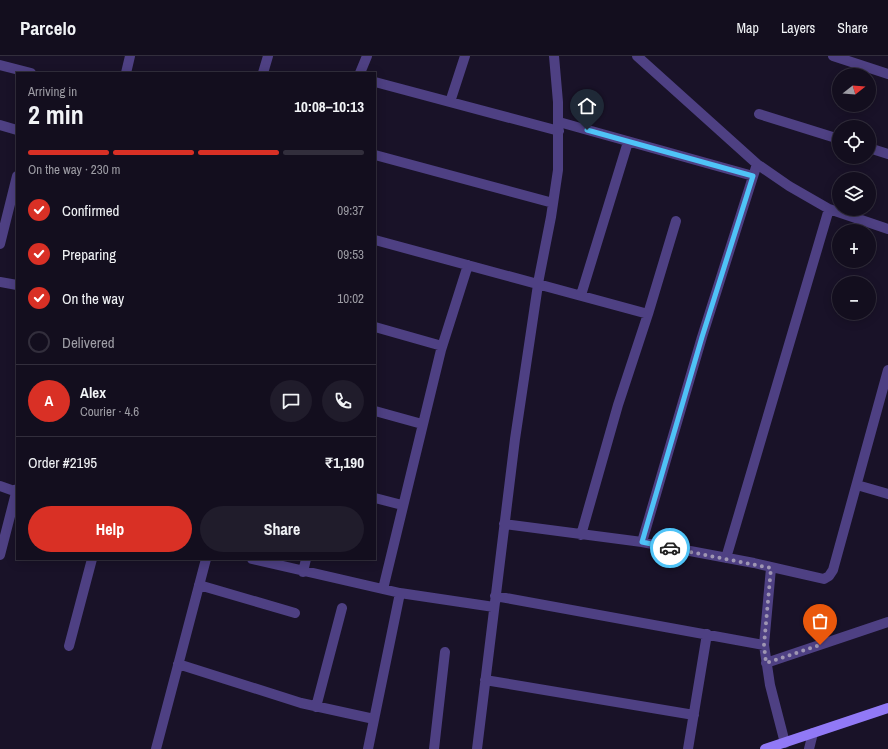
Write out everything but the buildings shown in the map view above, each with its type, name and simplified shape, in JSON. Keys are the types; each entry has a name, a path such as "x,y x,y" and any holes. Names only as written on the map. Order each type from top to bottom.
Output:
{"main road":[{"path":"765,749 888,708"}],"street":[{"path":"126,72 130,56"},
{"path":"360,72 367,56"},
{"path":"450,102 465,56"},
{"path":"477,749 504,524 538,283 558,170 559,127 554,56"},
{"path":"833,56 888,74"},
{"path":"263,72 265,57"},
{"path":"641,58 757,164 789,186 829,209 888,229"},
{"path":"0,64 28,72"},
{"path":"376,82 450,102 628,142 753,176"},
{"path":"759,114 832,137"},
{"path":"0,125 16,130"},
{"path":"581,295 628,142"},
{"path":"876,150 888,154"},
{"path":"376,155 553,203"},
{"path":"642,542 702,337 757,164"},
{"path":"0,244 16,180"},
{"path":"726,558 829,209"},
{"path":"581,534 618,405 648,314 676,220"},
{"path":"376,240 648,314"},
{"path":"383,589 442,346 468,265"},
{"path":"0,282 16,285"},
{"path":"376,327 442,346"},
{"path":"504,524 642,542 824,579 829,576 885,394 888,370"},
{"path":"376,412 422,424"},
{"path":"857,485 888,494"},
{"path":"0,486 16,491"},
{"path":"0,555 16,495"},
{"path":"376,498 402,506"},
{"path":"69,646 92,560"},
{"path":"156,749 206,560"},
{"path":"256,560 400,593 494,607"},
{"path":"303,572 306,560"},
{"path":"771,568 764,645 766,663 785,743"},
{"path":"199,585 295,613"},
{"path":"368,749 400,593"},
{"path":"495,596 764,645"},
{"path":"316,707 342,608"},
{"path":"766,663 888,622"},
{"path":"688,749 707,634"},
{"path":"434,749 445,652"},
{"path":"178,664 316,707 374,720"},
{"path":"485,680 694,715"},
{"path":"809,749 813,734"}],"way so far":[{"path":"670,548 754,563 771,568 764,645 766,663 820,645"}],"route":[{"path":"587,130 753,176 702,337 642,542 670,548"}]}
